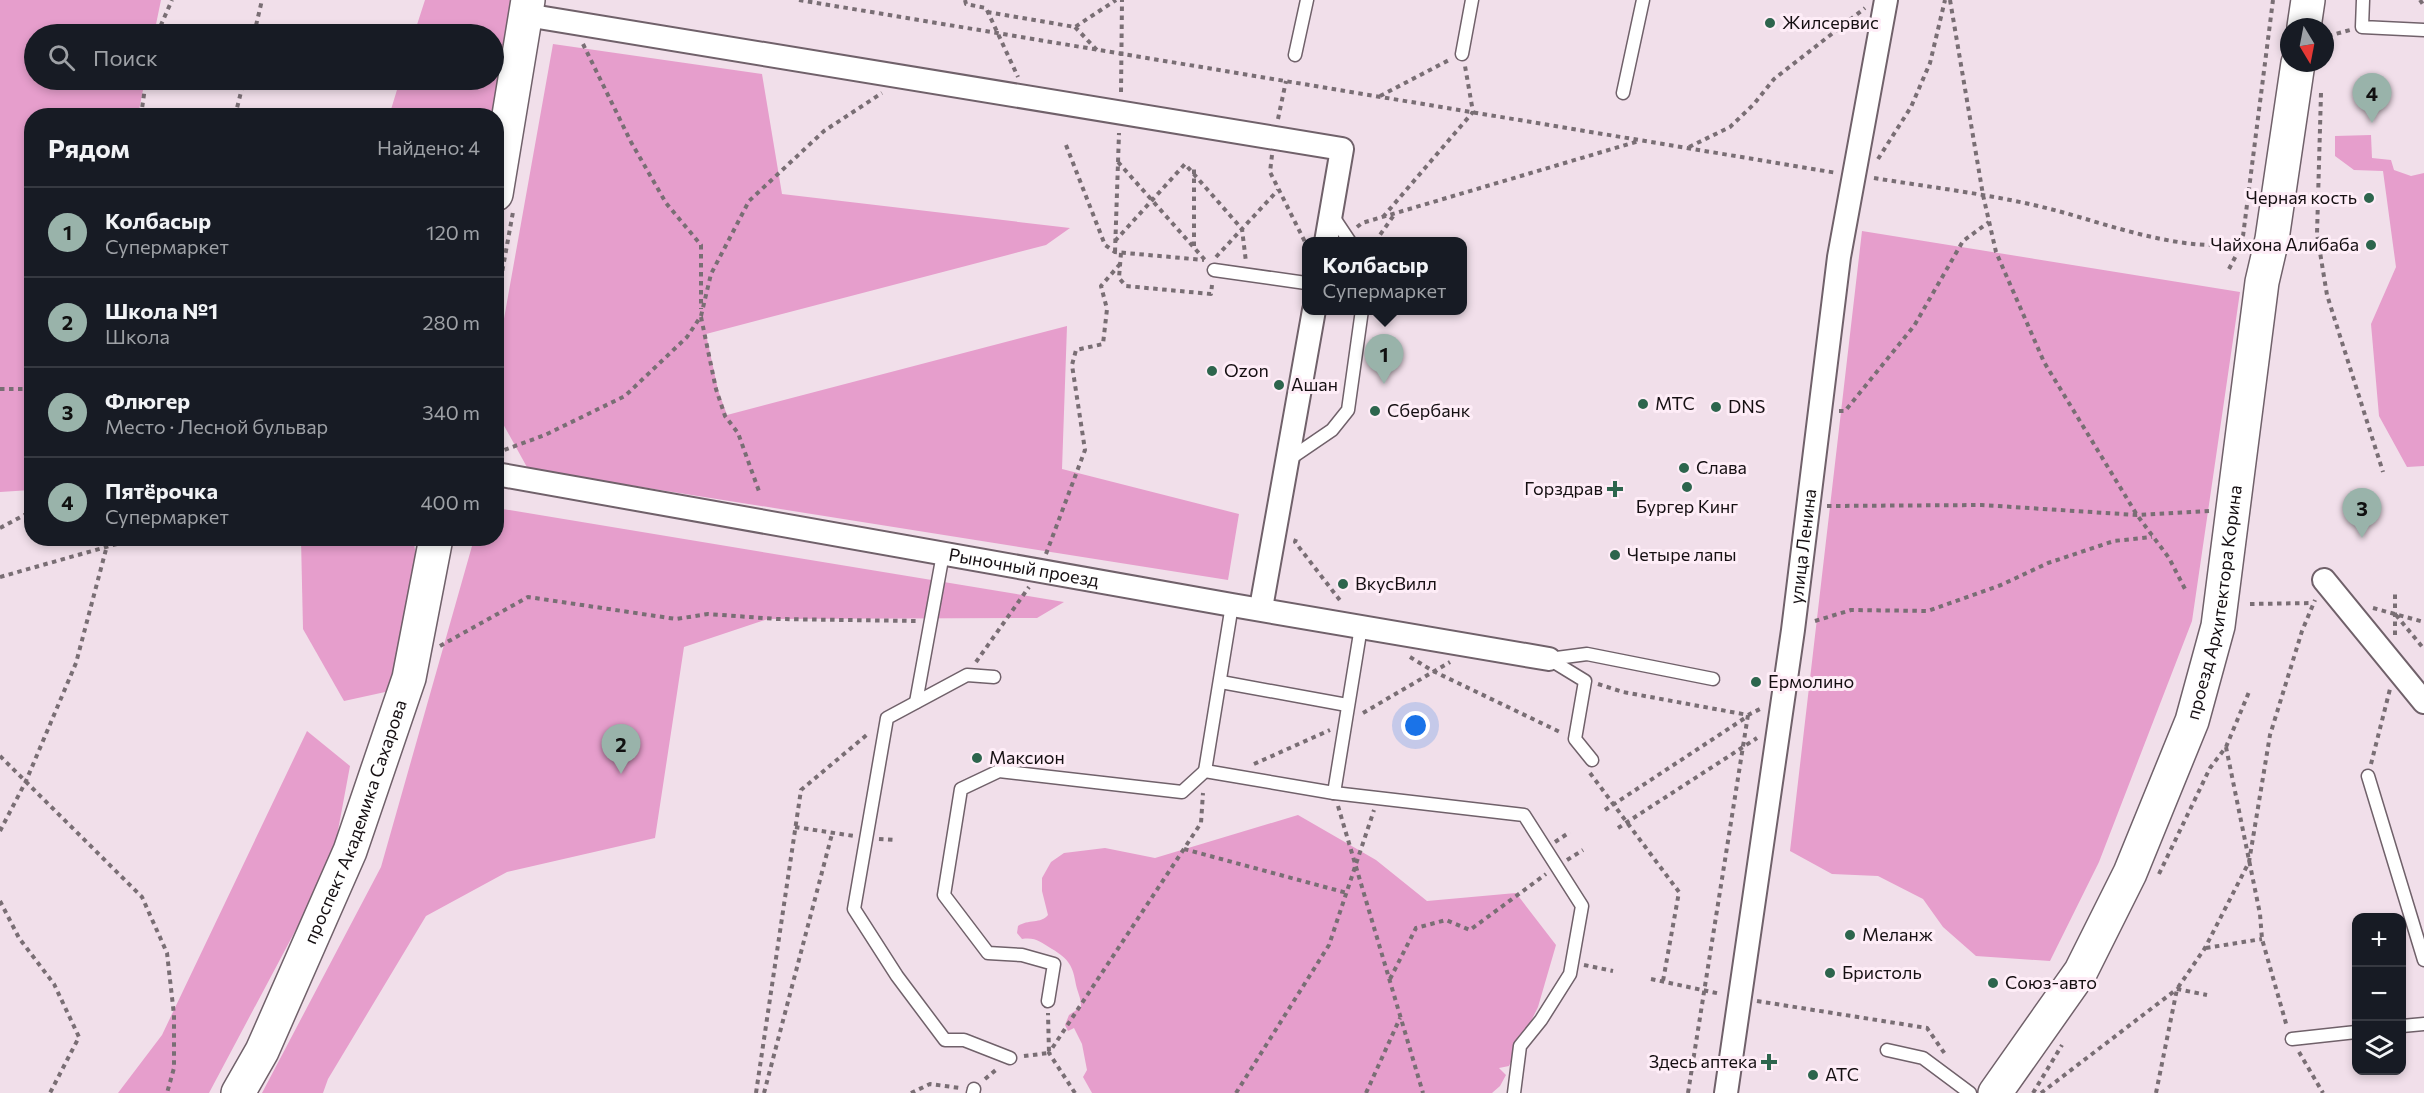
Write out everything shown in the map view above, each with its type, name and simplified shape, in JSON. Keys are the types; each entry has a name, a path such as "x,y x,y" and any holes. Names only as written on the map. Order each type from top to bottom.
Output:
{"street":[{"path":"2305,18 2308,0"},
{"name":"улица Ленина","path":"1726,1093 1742,999 1784,696 1839,257 1860,176 1876,3"},
{"path":"504,146 527,8 570,22 1342,148 1331,214 1340,237"},
{"name":"проезд Архитектора Корина","path":"1995,1093 2081,971 2130,873 2188,732 2218,626 2235,507 2262,282 2257,241 2310,73"},
{"path":"1261,608 1313,315"},
{"name":"Рыночный проезд","path":"504,475 1549,659"},
{"name":"проспект Академика Сахарова","path":"238,1093 262,1051 350,851 409,678 434,546"},
{"path":"2324,580 2424,702"}],"lane":[{"path":"1295,55 1307,0"},
{"path":"1462,54 1472,0"},
{"path":"1623,93 1643,0"},
{"path":"2363,0 2362,27 2424,30"},
{"path":"1214,270 1302,282"},
{"path":"1287,461 1332,430 1348,410 1361,315"},
{"path":"916,702 943,554"},
{"path":"1048,1001 1053,964 1022,955 988,953 944,896 961,789 999,771 1182,792 1205,771 1232,605"},
{"path":"1334,793 1361,627"},
{"path":"1549,659 1587,654 1713,679"},
{"path":"1549,659 1585,681 1575,739 1590,765"},
{"path":"994,677 967,675 887,718 854,909 897,975 945,1040 964,1040 1010,1058"},
{"path":"1221,682 1347,705"},
{"path":"1205,771 1334,793 1524,815 1582,906 1570,974 1541,1020 1520,1046 1514,1093"},
{"path":"2368,776 2424,960"},
{"path":"2406,1026 2424,1024"},
{"path":"2292,1039 2352,1032"},
{"path":"1887,1050 1923,1058 1970,1093"}],"path":[{"path":"161,24 172,0"},
{"path":"256,24 262,0"},
{"path":"799,0 1983,195 2058,211 2112,229 2204,245 2257,241 2320,252"},
{"path":"965,0 966,4 986,8 1028,97"},
{"path":"1075,27 1116,0"},
{"path":"1860,176 1911,107 1930,63 1945,0"},
{"path":"1950,0 1983,195 1996,252 2044,362 2138,515 2169,558 2185,590"},
{"path":"2229,269 2257,241 2274,0"},
{"path":"2420,0 2424,6"},
{"path":"1688,148 1730,127 1754,104 1774,79 1876,3"},
{"path":"987,12 1075,27 1097,50"},
{"path":"570,22 598,72 631,142 666,203 701,245 700,316 716,389 725,416 738,433 760,494"},
{"path":"2334,34 2362,27"},
{"path":"1379,97 1462,54 1473,112"},
{"path":"2310,73 2317,234 2327,295 2383,472"},
{"path":"504,450 545,435 624,396 687,337 700,316 711,274 749,201 824,131 906,77"},
{"path":"1286,81 1274,137 1270,172 1302,240"},
{"path":"142,108 145,90"},
{"path":"237,108 242,90"},
{"path":"1383,217 1473,112"},
{"path":"1345,237 1362,224 1383,217 1643,140"},
{"path":"1066,144 1105,245 1114,252 1205,260"},
{"path":"1118,162 1209,264 1278,190"},
{"path":"1115,242 1185,164 1242,229 1248,275"},
{"path":"1194,166 1194,247"},
{"path":"1379,237 1394,214"},
{"path":"1820,411 1845,411 1914,326 1963,241 1989,222"},
{"path":"1121,253 1119,278 1126,286 1211,294 1214,270"},
{"path":"967,675 1040,571 1085,450 1072,365 1076,350 1103,344 1107,309 1101,286 1120,264"},
{"path":"0,389 24,389"},
{"path":"1808,506 1982,505 2138,515 2235,507"},
{"path":"0,528 24,515"},
{"path":"1297,531 1295,542 1361,627"},
{"path":"1824,618 1851,610 1928,611 2001,585 2048,563 2103,545 2153,537"},
{"path":"0,577 114,546"},
{"path":"0,831 26,781 76,663 108,548"},
{"path":"2041,1093 2177,989 2205,948 2249,862 2270,735 2313,603 2324,580"},
{"path":"2368,776 2396,668 2396,591"},
{"path":"437,648 528,597 676,619 708,614 777,619 931,621"},
{"path":"2250,604 2313,603"},
{"path":"2395,614 2424,649"},
{"path":"1406,655 1433,671 1562,734 1569,742"},
{"path":"1585,681 1623,692 1748,715"},
{"path":"1605,810 1748,715 1784,696"},
{"path":"1688,1093 1748,715"},
{"path":"756,1093 801,790 887,718"},
{"path":"1617,828 1780,723"},
{"path":"2226,747 2260,914 2262,939 2292,1039 2323,1093"},
{"path":"0,756 142,897 167,953 174,1015 174,1068 167,1093"},
{"path":"1590,765 1625,823 1679,892 1663,981"},
{"path":"1075,1093 1049,1053 1201,823 1205,771"},
{"path":"1334,793 1424,1093"},
{"path":"1236,1093 1329,945 1378,798"},
{"path":"795,826 832,834 895,840"},
{"path":"765,1093 832,834"},
{"path":"1184,849 1347,893"},
{"path":"1390,980 1416,928 1446,920 1470,930 1557,867"},
{"path":"0,901 19,938 54,984 79,1037 50,1093"},
{"path":"2205,948 2262,939"},
{"path":"1572,963 1613,971"},
{"path":"1651,979 1742,999 1927,1028 1951,1063"},
{"path":"2177,989 2207,995"},
{"path":"2156,1093 2177,989"},
{"path":"1366,1093 1401,1017"},
{"path":"911,1093 930,1084 973,1091"}],"shaded area":[{"path":"0,0 161,0 156,24 24,24 24,90 143,90 139,108 24,108 24,490 0,492"},
{"path":"425,0 523,0 504,82 504,24 417,24"},
{"path":"553,44 762,74 782,194 1070,228 1046,245 706,334 718,390 727,415 1067,326 1062,469 1239,514 1228,580 528,469 504,426 504,319"},
{"path":"397,90 502,90 498,108 391,108"},
{"path":"2371,135 2372,158 2391,160 2394,170 2411,176 2424,173 2424,466 2407,467 2379,416 2371,324 2396,267 2383,171 2354,170 2335,156 2335,136"},
{"path":"1862,231 2240,292 2192,621 2099,862 2050,961 1976,956 1943,927 1923,899 1878,876 1832,874 1790,851"},
{"path":"504,509 1064,602 1037,618 768,619 684,647 655,838 507,872 426,916 328,1079 323,1093 262,1093 381,867 472,546 504,546"},
{"path":"301,546 414,546 425,602 399,689 344,701 303,629"},
{"path":"307,731 350,766 336,841 301,920 209,1093 118,1093 162,1035"},
{"path":"1298,815 1376,860 1427,901 1516,893 1556,945 1538,1007 1509,1066 1499,1068 1506,1075 1500,1086 1492,1093 1092,1093 1083,1077 1087,1070 1082,1044 1074,1028 1068,1031 1065,1025 1069,1015 1081,1007 1072,968 1058,953 1038,941 1022,939 1017,933 1018,926 1042,920 1048,915 1042,891 1042,878 1051,862 1064,853 1105,848 1155,858"}],"place":[{"name":"Жилсервис","path":"1770,23"},
{"name":"Пятёрочка","path":"2372,123"},
{"name":"Черная кость","path":"2369,198"},
{"name":"Чайхона Алибаба","path":"2371,245"},
{"name":"Ozon","path":"1212,371"},
{"name":"Колбасыр","path":"1384,384"},
{"name":"Ашан","path":"1279,385"},
{"name":"МТС","path":"1643,404"},
{"name":"DNS","path":"1716,407"},
{"name":"Сбербанк","path":"1375,411"},
{"name":"Слава","path":"1684,468"},
{"name":"Бургер Кинг","path":"1687,487"},
{"name":"Горздрав","path":"1615,489"},
{"name":"Флюгер","path":"2362,538"},
{"name":"Четыре лапы","path":"1615,555"},
{"name":"ВкусВилл","path":"1343,584"},
{"name":"Ермолино","path":"1756,682"},
{"name":"Максион","path":"977,758"},
{"name":"Школа №1","path":"621,774"},
{"name":"Меланж","path":"1850,935"},
{"name":"Бристоль","path":"1830,973"},
{"name":"Союз-авто","path":"1993,983"},
{"name":"Здесь аптека","path":"1769,1062"},
{"name":"АТС","path":"1813,1075"}]}
